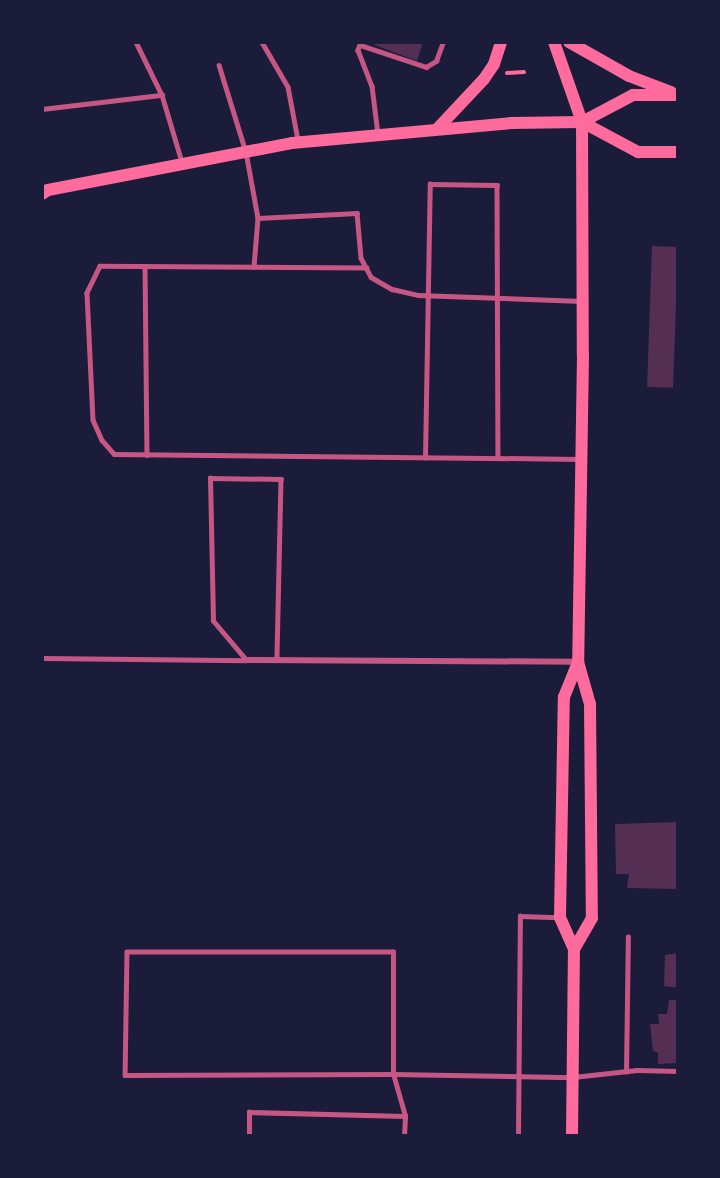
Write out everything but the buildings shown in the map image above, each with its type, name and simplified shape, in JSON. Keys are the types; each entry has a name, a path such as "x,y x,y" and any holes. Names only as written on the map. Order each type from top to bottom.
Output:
{"main road":[{"path":"438,128 484,79 494,64 501,42"},
{"path":"554,42 582,122 583,301 578,662 590,704 592,918 574,949"},
{"path":"569,42 629,76 678,95"},
{"path":"44,191 298,142 438,128 511,123 582,122 633,95 678,95"},
{"path":"582,122 638,152 678,152"},
{"path":"572,1136 574,949 560,917 564,697 578,662"}],"street":[{"path":"246,660 578,662"}],"lane":[{"path":"136,42 162,95 182,164"},
{"path":"262,42 288,87 298,142"},
{"path":"378,134 372,86 358,50 360,44 426,67 436,61 443,42"},
{"path":"219,65 246,152 258,218 254,267"},
{"path":"42,109 162,95"},
{"path":"425,458 430,184 497,185 498,458"},
{"path":"258,218 357,213 361,258 371,277 392,289 427,296 583,301"},
{"path":"367,268 100,266 87,293 93,420 102,440 114,454 581,459"},
{"path":"145,266 147,455"},
{"path":"246,660 213,621 210,478 281,479 277,660"},
{"path":"42,658 246,660"},
{"path":"518,1136 520,916 560,917"},
{"path":"626,1072 628,937"},
{"path":"404,1136 405,1116 393,1074 393,952 128,952 125,1075 393,1074 573,1077 626,1072 678,1071"},
{"path":"249,1136 249,1112 405,1116"}],"path":[{"path":"504,71 509,77 524,72"}]}
